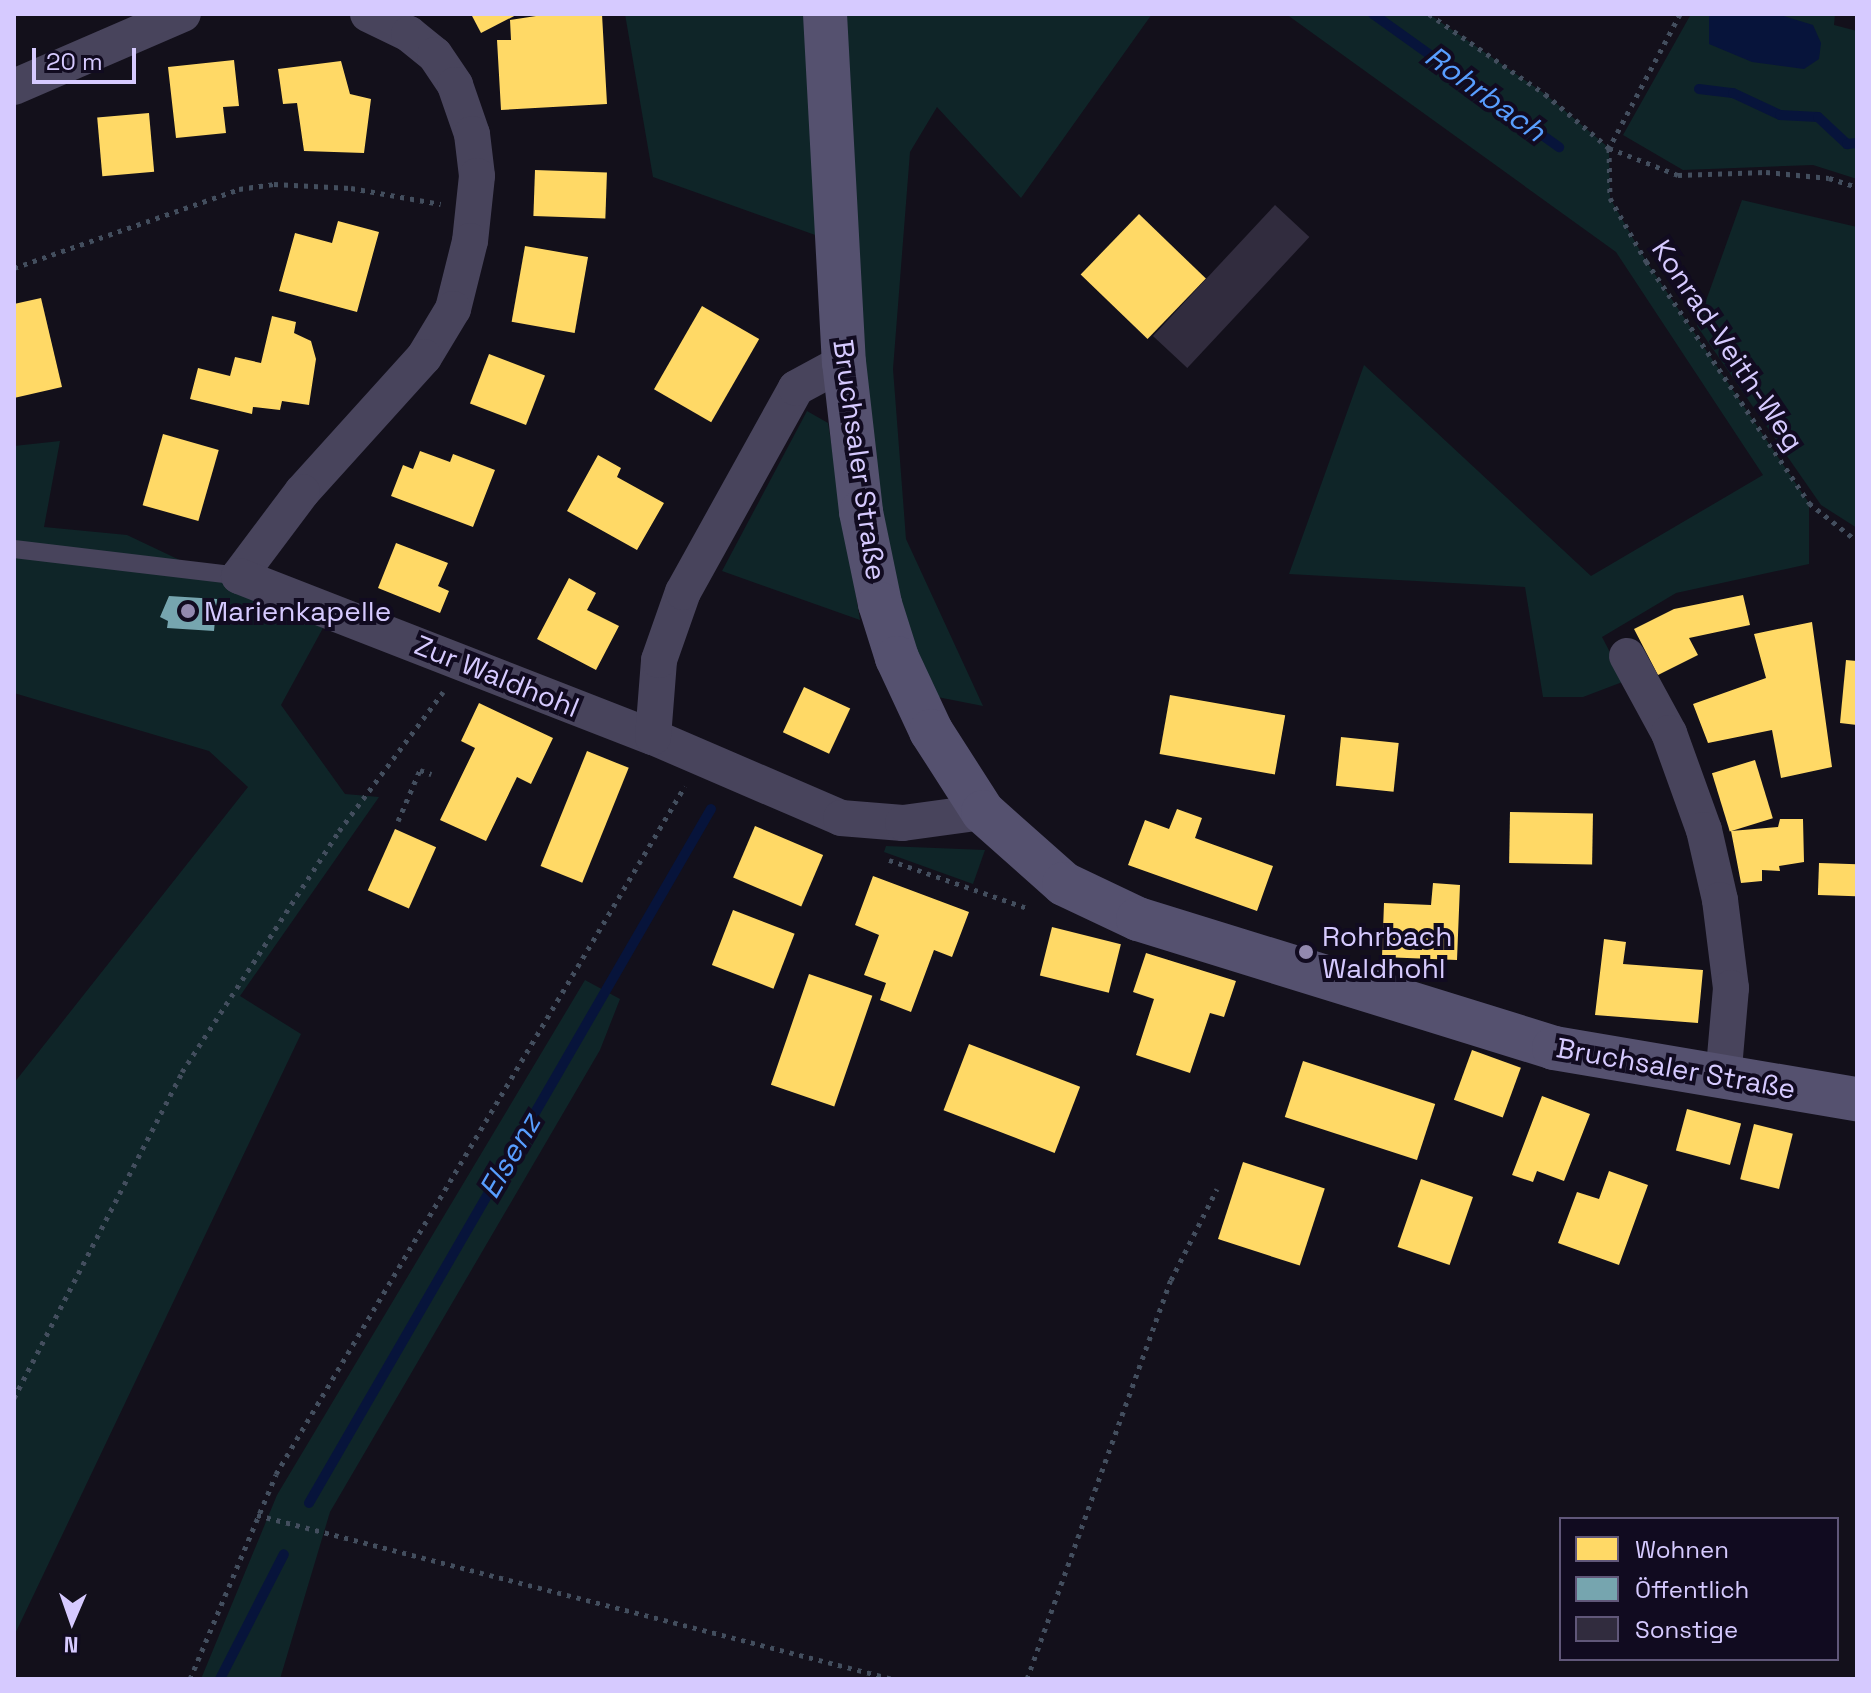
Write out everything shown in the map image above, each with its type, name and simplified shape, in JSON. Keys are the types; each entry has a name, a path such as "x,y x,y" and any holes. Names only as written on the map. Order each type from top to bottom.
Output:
{"main road":[{"name":"Bruchsaler Straße","path":"825,14 844,362 861,512 880,604 931,731 983,812 1064,884 1138,919 1554,1048 1723,1079 1857,1099"}],"street":[{"path":"14,87 183,14"},
{"path":"239,576 302,492 424,357 453,309 474,210 472,134 455,85 435,55 378,15"},
{"path":"653,737 659,660 683,592 796,388 844,362"},
{"name":"Zur Waldhohl","path":"239,576 653,737 841,818 903,823 983,812"},
{"path":"1627,656 1669,733 1704,830 1720,900 1731,988 1723,1079"}],"lane":[{"name":"Zur Waldhohl","path":"14,549 239,576"}],"path":[{"path":"1429,14 1545,94 1609,148 1678,175 1766,172 1829,178 1857,187"},
{"path":"1609,148 1680,14"},
{"name":"Konrad-Veith-Weg","path":"1609,148 1610,198 1646,261 1809,503 1857,541"},
{"path":"14,268 239,189 274,184 351,188 474,210"},
{"path":"14,1398 182,1072 339,831 465,663"},
{"path":"190,1679 276,1474 701,757"},
{"path":"398,821 420,770 431,774"},
{"path":"885,858 1043,913"},
{"path":"1027,1679 1171,1280 1217,1189"},
{"path":"257,1515 893,1679"}],"green space":[{"path":"625,14 824,14 818,236 653,177"},
{"path":"825,14 1152,14 1021,198 937,107 910,152 893,369 906,539 983,706 912,692 897,658"},
{"path":"1286,14 1429,14 1545,94 1609,148 1610,198 1646,261 1809,503 1809,564 1676,593 1602,637 1625,681 1583,697 1543,697 1525,587 1289,574 1364,365 1591,576 1763,475 1616,252"},
{"path":"1691,14 1835,14 1834,25 1857,31 1857,179 1813,165 1683,170 1623,135"},
{"path":"1742,200 1857,227 1857,528 1821,505 1697,326"},
{"path":"807,411 828,423 860,620 722,571"},
{"path":"60,441 44,527 127,535 323,628 281,705 345,794 379,797 240,996 301,1034 14,1636 14,1083 248,787 209,751 14,693 14,446"},
{"path":"886,846 985,850 973,884 884,852"},
{"path":"585,980 620,999 600,1050 330,1512 280,1679 201,1679 277,1495"}],"water":[{"path":"1709,14 1777,14 1813,25 1821,43 1819,59 1804,69 1752,62 1709,44"}],"building: Wohnen":[{"path":"471,14 518,14 481,33"},
{"path":"549,14 602,14 607,104 501,110 497,40 511,40 510,20"},
{"path":"234,60 239,106 223,107 226,133 176,138 168,67"},
{"path":"341,61 350,94 371,99 364,153 304,151 297,103 283,104 278,69"},
{"path":"149,113 154,172 102,176 97,118"},
{"path":"535,170 607,173 605,218 533,216"},
{"path":"1139,214 1206,279 1148,339 1081,274"},
{"path":"338,221 379,232 357,312 279,291 295,233 332,243"},
{"path":"525,246 588,257 575,333 512,322"},
{"path":"41,298 62,387 14,398 14,304"},
{"path":"702,306 759,339 711,422 654,389"},
{"path":"272,316 296,322 294,333 311,341 316,359 309,405 282,401 280,410 253,407 252,414 190,399 198,368 230,376 235,357 261,363"},
{"path":"489,354 545,376 526,425 470,403"},
{"path":"163,434 219,450 198,521 143,505"},
{"path":"420,451 450,462 453,454 495,470 473,527 391,496 403,465 413,469"},
{"path":"598,455 621,468 617,477 664,503 637,550 567,511"},
{"path":"396,543 448,563 438,586 449,591 440,613 378,588"},
{"path":"569,578 596,593 587,610 619,626 596,670 537,639"},
{"path":"1743,595 1750,625 1689,638 1698,655 1658,675 1634,629 1674,609"},
{"path":"1812,622 1832,767 1781,778 1772,730 1708,743 1693,704 1766,678 1754,634"},
{"path":"1846,660 1857,661 1857,725 1840,723"},
{"path":"804,687 850,709 829,754 783,732"},
{"path":"1170,695 1285,715 1275,774 1160,754"},
{"path":"479,703 553,738 531,784 517,777 486,841 440,820 475,748 461,741"},
{"path":"1341,737 1399,743 1394,792 1336,786"},
{"path":"587,751 629,768 582,883 541,866"},
{"path":"1755,760 1773,818 1730,831 1712,773"},
{"path":"1177,809 1202,818 1195,838 1273,866 1257,911 1128,865 1145,820 1169,829"},
{"path":"1510,812 1593,813 1592,864 1509,863"},
{"path":"1780,819 1803,819 1804,862 1779,866 1780,871 1762,870 1762,881 1741,883 1731,831 1778,827"},
{"path":"755,826 823,855 801,906 733,878"},
{"path":"395,829 436,847 409,909 368,890"},
{"path":"1819,863 1857,864 1856,896 1818,895"},
{"path":"873,876 969,912 952,957 934,950 911,1012 880,1000 886,983 864,975 879,935 855,925"},
{"path":"1433,883 1460,885 1457,960 1382,957 1384,903 1431,905"},
{"path":"733,910 795,934 773,989 712,965"},
{"path":"1052,927 1121,944 1109,993 1040,976"},
{"path":"1604,939 1626,942 1623,964 1703,970 1698,1023 1595,1015"},
{"path":"1146,953 1236,981 1224,1017 1210,1013 1190,1073 1136,1055 1154,999 1133,992"},
{"path":"809,974 872,996 834,1106 771,1085"},
{"path":"969,1044 1080,1087 1055,1153 944,1110"},
{"path":"1472,1050 1521,1068 1503,1118 1454,1100"},
{"path":"1303,1061 1435,1104 1417,1160 1285,1117"},
{"path":"1542,1096 1590,1114 1564,1181 1537,1171 1533,1182 1512,1175"},
{"path":"1687,1109 1741,1123 1730,1165 1676,1151"},
{"path":"1754,1124 1793,1134 1779,1189 1740,1179"},
{"path":"1243,1162 1325,1189 1300,1266 1218,1239"},
{"path":"1609,1171 1648,1185 1619,1265 1558,1243 1577,1192 1599,1199"},
{"path":"1421,1179 1473,1197 1450,1265 1398,1247"}],"building: Öffentlich":[{"name":"Marienkapelle","path":"169,596 217,599 214,631 167,628 168,621 160,617"}],"building: Sonstige":[{"path":"1275,205 1309,237 1187,368 1153,336"}],"waterway":[{"name":"Rohrbach","path":"1373,14 1559,147"},
{"name":"Rohrbach","path":"1699,89 1733,93 1780,115 1818,117 1847,144 1857,143"},
{"name":"Elsenz","path":"309,1503 711,809"},
{"name":"Elsenz","path":"220,1679 284,1554"}],"place":[{"name":"Marienkapelle","path":"188,611"},
{"name":"Rohrbach Waldhohl","path":"1306,952"}]}
